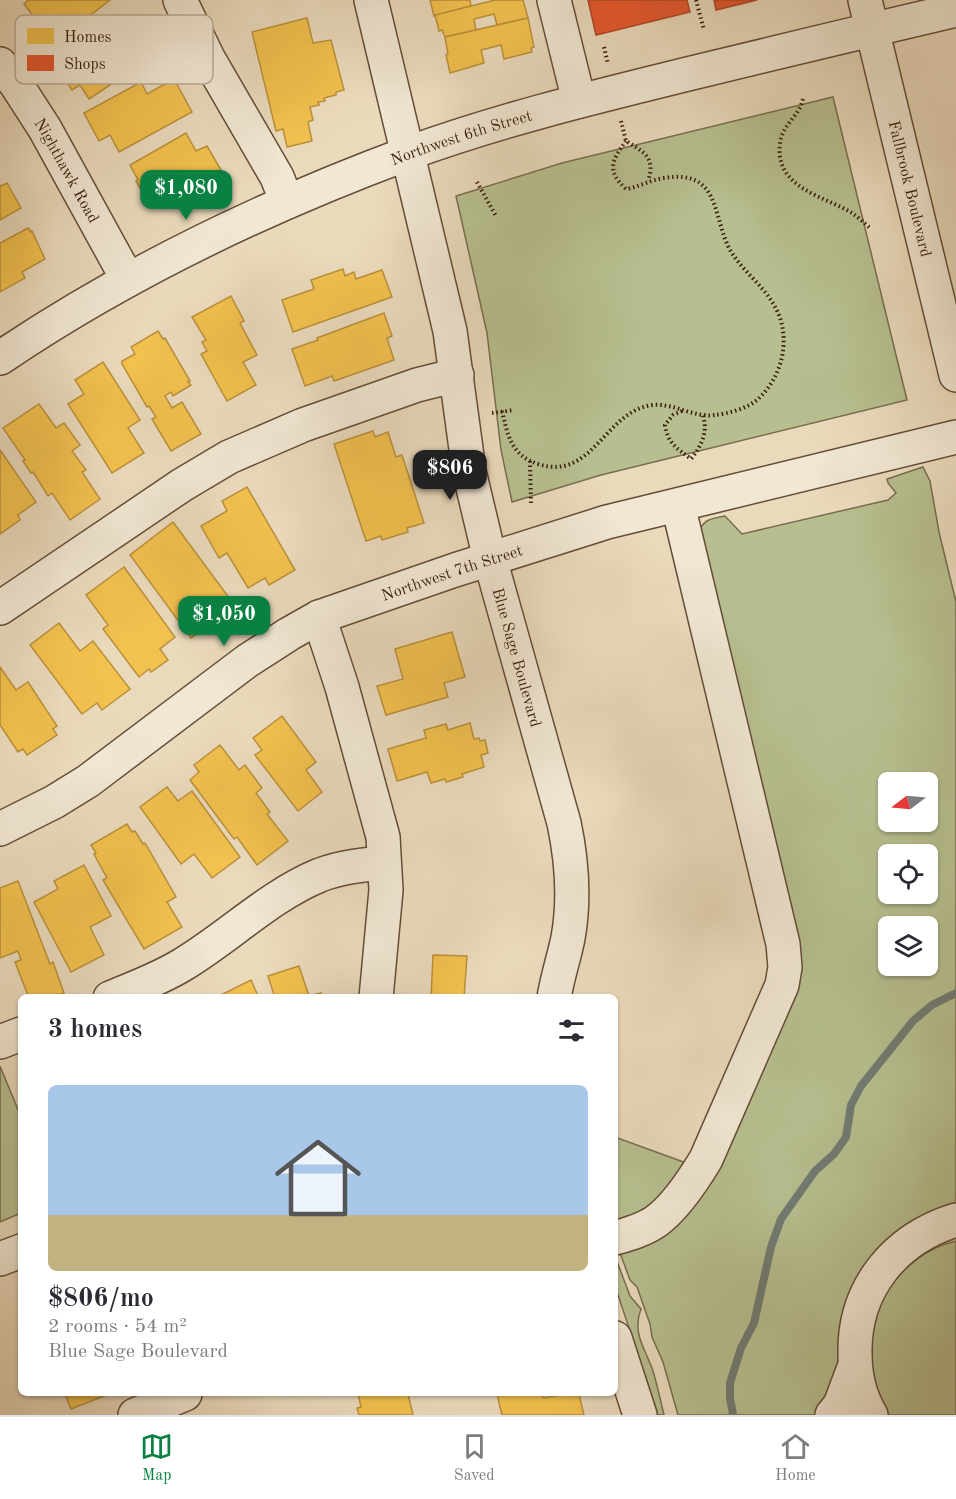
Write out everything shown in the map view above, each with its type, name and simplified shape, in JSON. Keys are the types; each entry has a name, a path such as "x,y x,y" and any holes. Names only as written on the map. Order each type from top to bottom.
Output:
{"street":[{"path":"180,0 187,15"},
{"name":"Blue Sage Boulevard","path":"371,0 450,331 469,471 490,559 569,848 573,873 572,912 555,994"},
{"path":"554,0 579,101"},
{"name":"Northwest 6th Street","path":"0,358 128,280 197,244 287,202 408,153 478,130 869,15 956,9"},
{"name":"Fallbrook Boulevard","path":"869,15 956,375"},
{"name":"Nighthawk Road","path":"0,64 15,83"},
{"path":"213,67 277,177 287,202"},
{"name":"Nighthawk Road","path":"16,84 45,129 128,280"},
{"path":"0,608 182,485 229,458 303,425 417,385 457,375"},
{"name":"Northwest 7th Street","path":"0,829 54,802 88,781 247,661 319,617 607,522 956,437"},
{"path":"618,1237 643,1229 657,1221 692,1184 706,1159 782,985 785,967 783,944 678,505"},
{"path":"319,617 342,687 383,837 386,890 376,994"},
{"path":"120,994 181,966 259,910 298,886 340,869 383,863"},
{"path":"0,1042 18,1035"},
{"path":"871,1415 860,1389 855,1365 855,1340 859,1316 868,1292 880,1271 897,1252 917,1237 956,1220"},
{"path":"0,1259 18,1252"},
{"path":"618,1347 640,1415"},
{"path":"832,1415 840,1405 855,1365"},
{"path":"135,1415 180,1396"}],"path":[{"path":"696,0 704,30"},
{"path":"803,99 801,108 784,128 780,145 781,161 788,175 810,194 854,213 870,228"},
{"path":"502,411 511,444 518,454 530,462 555,467 582,459 626,416 639,409 652,405 665,406 713,416 756,402 769,388 779,368 785,332 774,304 736,260 723,232 717,207 710,194 701,183 675,177 626,189 616,180 612,169 616,153 626,141 644,153 651,162 648,182"},
{"path":"477,182 496,216"},
{"path":"489,414 514,410"},
{"path":"682,411 673,415 665,425 667,437 675,447 691,459 697,451 706,428 703,415"},
{"path":"530,462 531,505"}],"green space":[{"path":"833,97 907,400 601,475 512,502 501,450 487,333 456,196 562,163"},
{"path":"923,467 930,481 939,532 956,602 956,1211 917,1223 819,1411 814,1415 678,1415 663,1362 652,1337 650,1324 637,1287 630,1280 619,1250 618,1138 689,1164 768,984 770,944 695,535 707,521 719,517 725,516 742,534 888,500 896,493 887,479"},
{"path":"0,1066 18,1110 18,1214 0,1222"},
{"path":"956,1241 956,1415 883,1415 871,1384 868,1357 870,1335 876,1313 886,1293 899,1275 916,1260"},
{"path":"618,1264 630,1296 641,1309 638,1332 654,1374 664,1415 658,1415 618,1295"}],"building: Homes":[{"path":"28,0 110,0 91,15 32,15 24,4"},
{"path":"430,0 470,0 471,6 434,16"},
{"path":"495,0 523,0 528,18 497,25 494,14 474,19 476,30 445,37 442,30 439,31 435,15"},
{"path":"307,18 313,43 331,40 344,90 324,98 325,101 318,102 319,105 310,107 313,120 308,122 312,141 287,147 283,129 276,131 252,32"},
{"path":"528,18 534,47 531,48 532,52 504,59 501,45 481,50 484,63 450,73 445,37"},
{"path":"68,84 112,84 89,99 80,85 72,90"},
{"path":"137,84 142,84 147,94 165,84 177,84 192,112 119,152 110,135 99,141 84,113"},
{"path":"186,133 196,151 207,146 221,170 180,194 173,182 146,198 130,165"},
{"path":"7,183 21,208 0,220 0,185"},
{"path":"28,228 32,231 45,259 22,272 25,278 0,292 0,243"},
{"path":"343,269 345,276 354,272 356,279 382,270 392,297 293,332 282,300 314,289 311,280"},
{"path":"231,296 244,321 240,323 257,355 243,362 256,385 227,401 201,354 207,351 202,342 206,340 192,317"},
{"path":"384,313 392,336 387,338 394,360 334,381 332,376 305,386 292,349"},
{"path":"158,331 163,339 165,338 191,385 173,396 171,392 165,396 172,408 182,402 201,434 171,451 152,419 156,417 149,406 147,407 122,364 122,361 135,354 131,347"},
{"path":"103,362 140,420 128,428 144,453 112,473 68,404 84,394 75,380"},
{"path":"39,404 56,428 64,423 80,445 72,451 86,470 82,472 100,499 70,520 52,493 48,496 33,472 31,473 3,428"},
{"path":"373,431 375,437 388,432 396,457 402,455 424,523 407,528 408,532 382,540 381,536 366,541 334,444"},
{"path":"0,450 36,502 18,515 20,520 0,534"},
{"path":"247,487 295,570 269,585 265,578 248,588 227,553 219,558 201,526 227,511 222,501"},
{"path":"173,522 233,603 221,612 223,615 191,638 130,555"},
{"path":"124,567 175,637 160,649 168,660 151,672 149,669 139,677 103,629 108,625 86,595"},
{"path":"59,623 80,651 93,641 130,689 102,710 97,703 82,714 30,645"},
{"path":"452,632 465,677 444,683 448,697 386,715 377,686 403,679 395,649"},
{"path":"0,667 16,690 28,682 57,726 53,729 57,735 27,755 23,749 18,752 0,725"},
{"path":"282,716 316,762 306,770 322,792 298,811 255,755 262,750 253,738"},
{"path":"470,723 474,739 485,740 488,753 481,755 484,767 446,782 445,779 431,783 427,772 397,781 388,749 426,738 424,730 446,724 448,730"},
{"path":"220,745 239,770 245,765 262,788 256,793 270,812 267,814 288,841 257,865 237,837 234,839 190,780 199,772 194,765"},
{"path":"167,787 178,801 192,791 240,857 212,878 194,854 181,864 140,807"},
{"path":"127,824 132,832 135,831 143,844 145,843 176,897 167,902 182,927 144,949 103,880 107,878 91,845"},
{"path":"84,865 111,916 90,927 104,955 71,972 34,902 58,889 54,881"},
{"path":"18,881 50,964 53,962 64,993 27,994 15,962 21,960 18,951 0,958 0,888"},
{"path":"433,955 467,956 464,994 431,994"},
{"path":"299,966 308,994 274,994 268,976"},
{"path":"251,980 257,994 223,994"},
{"path":"66,1396 104,1396 71,1409"},
{"path":"358,1396 408,1396 413,1415 359,1415 357,1408 361,1407"},
{"path":"497,1396 542,1396 543,1398 579,1396 584,1415 502,1415"}],"building: Shops":[{"path":"588,0 687,0 690,12 596,35"},
{"path":"714,0 757,0 716,10"}],"waterway":[{"path":"733,1414 730,1383 741,1348 754,1323 771,1247 781,1219 815,1171 834,1154 846,1137 851,1105 861,1086 913,1021 932,1005 956,993"}]}
